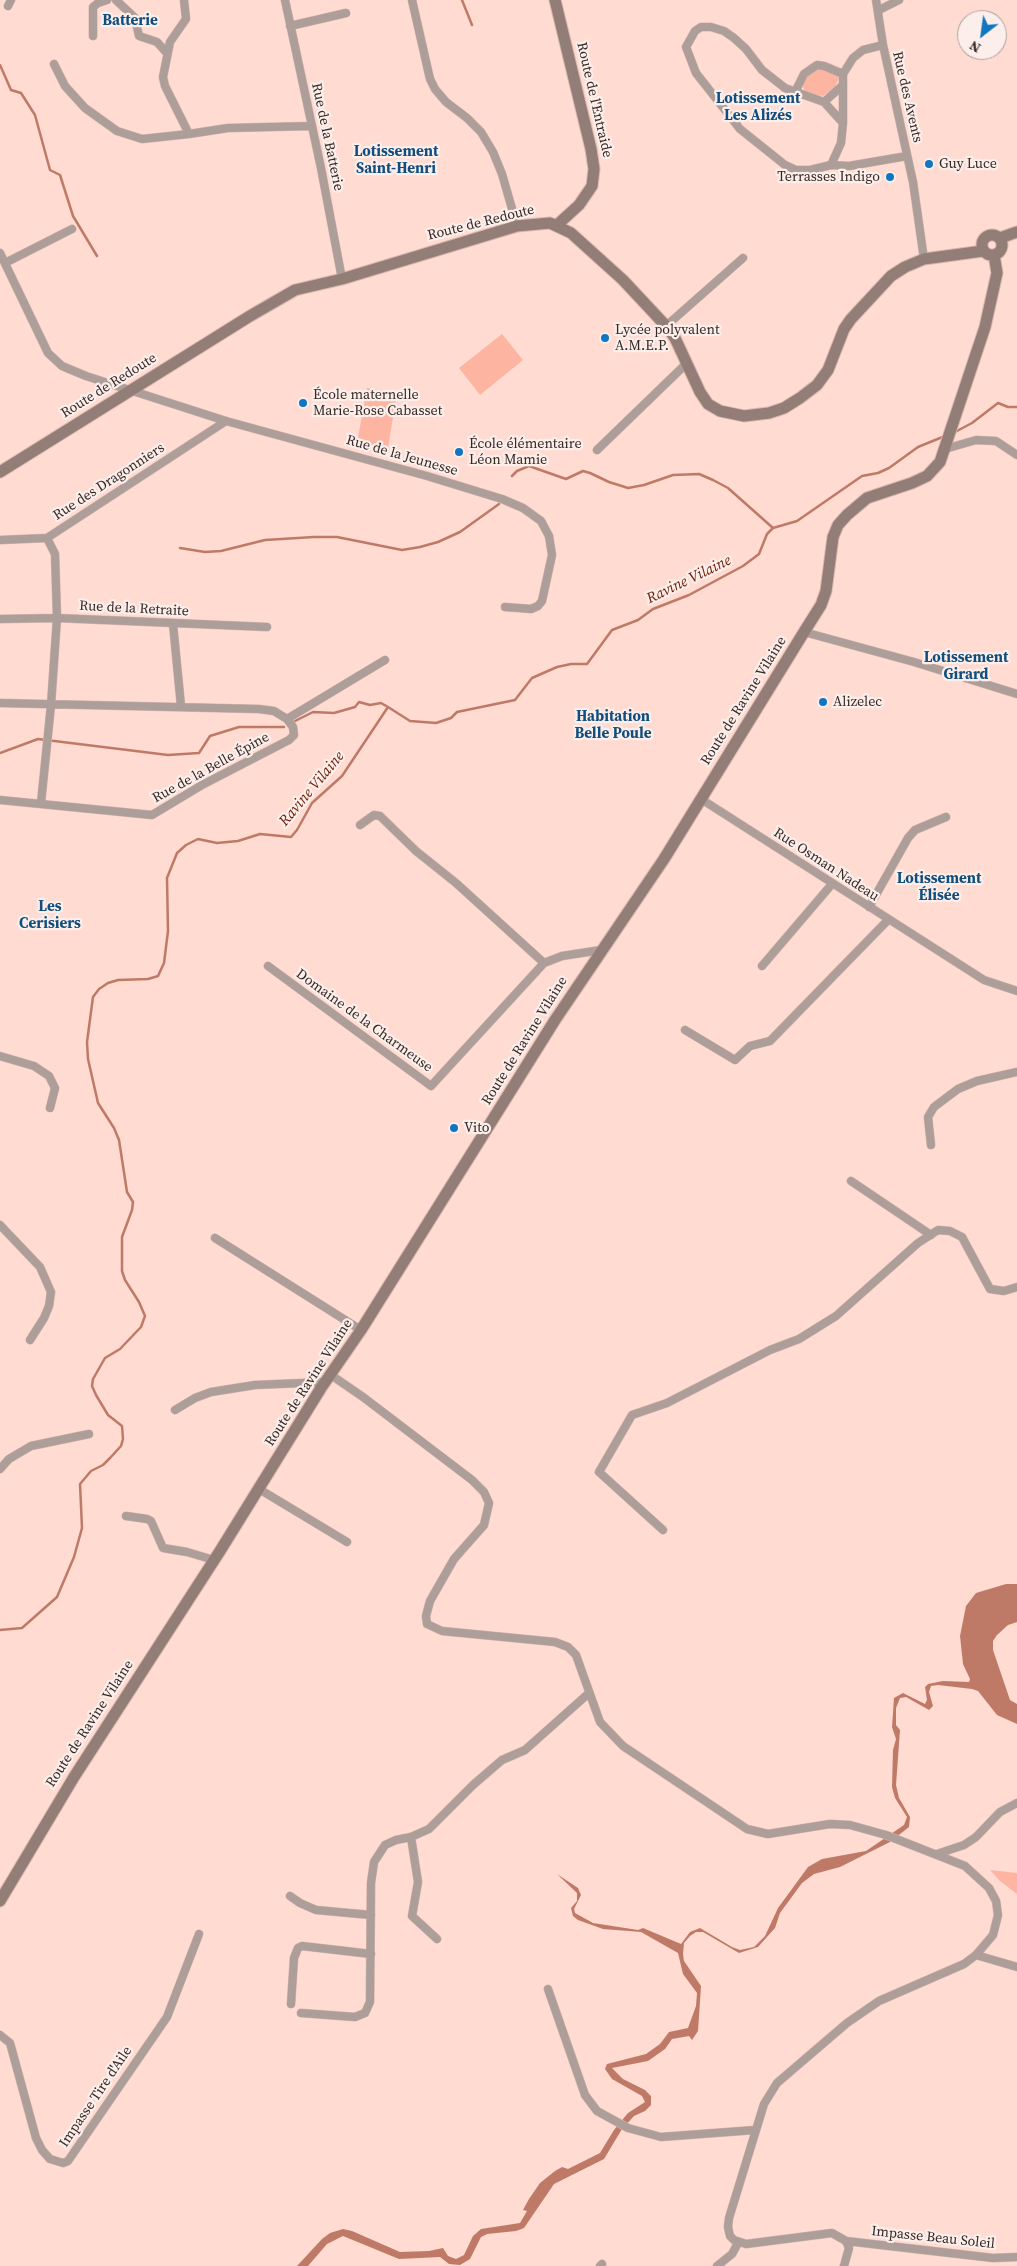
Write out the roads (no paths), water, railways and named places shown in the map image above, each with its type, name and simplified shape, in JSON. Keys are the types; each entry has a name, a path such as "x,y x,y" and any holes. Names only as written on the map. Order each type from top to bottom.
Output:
{"main road":[{"name":"Route de l'Entraide","path":"555,0 591,149 594,169 592,186 580,205 557,225"},
{"name":"Route de Redoute","path":"0,472 250,316 296,290 342,279 518,226 541,222 557,225"},
{"path":"557,225 571,233 598,256 666,326 675,338 700,392 708,404 720,411 756,416 784,408 816,385 828,370 844,329 875,291 905,267 924,259 983,250"},
{"path":"1000,238 1002,248 994,255 987,255 983,250 982,240 987,236 994,235 1000,238 1017,232"},
{"name":"Route de Ravine Vilaine","path":"0,1901 74,1777 361,1330 460,1170 601,950 664,859 821,605 826,591 833,537 838,525 867,498 927,476 940,462 977,356 994,294 997,274 994,255"}],"street":[{"path":"93,36 93,7 107,0"},
{"path":"116,0 135,18 139,36 156,42 166,52"},
{"path":"184,0 186,19 172,37 166,52 163,77 165,86 190,134"},
{"name":"Rue de la Batterie","path":"285,0 342,279"},
{"path":"412,0 430,79 446,102 467,118 481,132 493,152 518,226"},
{"name":"Rue des Avents","path":"876,0 883,45 908,156 924,259"},
{"path":"879,10 899,0"},
{"path":"290,26 346,13"},
{"path":"843,123 824,102 784,88 771,78 746,48 724,31 711,26 701,27 695,31 688,42 688,53 696,73 740,129 785,165 796,170 810,170 831,165 849,166 908,156"},
{"path":"831,165 841,144 843,74 854,58 863,50 883,45"},
{"path":"54,64 65,86 85,108 104,124 142,139 228,128 312,126"},
{"path":"795,92 804,74 817,65 843,74"},
{"path":"824,102 842,85"},
{"path":"5,263 72,229"},
{"name":"Rue de la Jeunesse","path":"0,253 48,353 62,366 86,376 226,421 427,476 502,499 523,508 541,521 549,536 552,554 542,601 538,606 531,609 505,607"},
{"path":"666,326 743,258"},
{"path":"597,450 687,363"},
{"name":"Rue des Dragonniers","path":"41,803 51,705 57,618 55,554 47,538 226,421"},
{"path":"946,445 976,440 996,441 1017,455"},
{"path":"0,540 47,538"},
{"name":"Rue de la Retraite","path":"0,619 57,618 173,624 267,626"},
{"path":"173,624 180,706"},
{"path":"804,632 914,662 1017,694"},
{"path":"0,703 259,709 274,711 287,719 385,660"},
{"name":"Rue de la Belle Épine","path":"0,800 152,815 202,785 289,740 294,735 293,727 287,719"},
{"name":"Rue Osman Nadeau","path":"701,799 984,980 1017,991"},
{"path":"360,825 374,814 380,816 416,851 456,884 544,963 562,956 601,950"},
{"path":"869,907 908,838 916,830 946,817"},
{"path":"762,966 832,884"},
{"path":"685,1030 735,1060 750,1046 770,1041 888,920"},
{"name":"Domaine de la Charmeuse","path":"268,966 431,1086 544,963"},
{"path":"0,1056 34,1066 49,1076 55,1088 50,1108"},
{"path":"931,1145 928,1117 934,1107 958,1090 977,1081 1017,1072"},
{"path":"851,1181 931,1235"},
{"path":"0,1225 40,1267 51,1292 49,1306 44,1318 30,1340"},
{"path":"663,1530 599,1472 632,1415 667,1403 770,1350 799,1340 836,1316 918,1243 938,1230 950,1231 962,1238 990,1289 1004,1291 1017,1287"},
{"path":"215,1238 361,1330"},
{"path":"175,1410 194,1398 211,1392 255,1385 328,1379 363,1397 472,1480 484,1492 489,1503 484,1525 454,1559 430,1601 426,1616 427,1624 442,1631 555,1642 568,1647 576,1656 600,1722 624,1746 747,1829 768,1834 837,1824 850,1825 886,1834 964,1866 989,1888 996,1901 998,1915 993,1935 976,1955 964,1964 879,2001 846,2023 777,2083 764,2104 729,2218 730,2236 738,2243 732,2254 717,2266"},
{"path":"0,1469 9,1459 31,1446 89,1434"},
{"path":"259,1490 347,1542"},
{"path":"126,1516 151,1521 163,1548 187,1552 214,1560"},
{"path":"301,2013 361,2016 370,2002 372,1872 377,1855 381,1849 390,1842 411,1837 429,1829 473,1785 502,1760 525,1750 589,1693"},
{"path":"937,1854 964,1845 976,1837 1000,1812 1017,1803"},
{"path":"411,1837 418,1882 412,1916 437,1939"},
{"path":"290,1896 316,1910 371,1915"},
{"name":"Impasse Tire d'Aile","path":"0,2035 10,2043 36,2138 42,2150 50,2159 63,2163 68,2161 167,2016 199,1934"},
{"path":"291,2004 294,1958 296,1952 302,1946 371,1954"},
{"path":"976,1955 1017,1967"},
{"path":"548,1990 584,2095 597,2111 628,2128 662,2137 755,2130"},
{"name":"Impasse Beau Soleil","path":"738,2243 755,2244 832,2232 846,2241 994,2258 1017,2257"},
{"path":"844,2266 849,2248 846,2241"}],"waterway":[{"path":"462,0 472,25"},
{"path":"0,65 11,90 21,93 35,115 50,170 60,175 73,216 97,256"},
{"name":"Ravine Vilaine","path":"955,432 972,423 998,403 1008,407 1017,407"},
{"name":"Ravine Vilaine","path":"0,1630 22,1628 57,1597 74,1557 82,1528 80,1484 91,1471 103,1465 110,1458 121,1446 123,1439 122,1426 108,1415 92,1386 93,1379 105,1358 120,1349 141,1327 145,1316 122,1271 122,1237 133,1202 127,1192 119,1140 114,1128 98,1103 88,1059 87,1042 93,997 99,989 108,983 118,980 148,979 158,976 164,963 168,931 167,878 177,853 186,845 198,839 217,843 238,841 260,834 291,837 312,803 342,776 388,707 410,721 436,723 451,718 457,712 515,700 532,678 557,667 571,664 587,664 612,630 638,620 653,609 689,595 743,566 759,554 767,534 773,528 797,521 862,476 878,473 889,468 918,447 945,436"},
{"path":"512,476 517,471 529,466 566,479 583,471 628,488 644,485 673,475 699,474 728,488 773,528"},
{"path":"180,548 205,552 221,551 265,540 337,537 402,550 438,542 460,532 499,504"},
{"name":"Ravine Vilaine","path":"295,721 313,712 334,713 355,707 359,702 370,705 381,703 388,707"},
{"name":"Ravine Vilaine","path":"0,753 38,739 168,755 199,753 210,736 239,727 284,727"}],"place":[{"name":"Guy Luce","path":"929,164"},
{"name":"Terrasses Indigo","path":"890,177"},
{"name":"Lycée polyvalent A.M.E.P.","path":"605,338"},
{"name":"École maternelle Marie-Rose Cabasset","path":"303,403"},
{"name":"École élémentaire Léon Mamie","path":"459,452"},
{"name":"Alizelec","path":"823,702"},
{"name":"Vito","path":"454,1128"}],"district":[{"name":"Batterie","path":"130,21"},
{"name":"Lotissement Les Alizés","path":"758,108"},
{"name":"Lotissement Saint-Henri","path":"396,160"},
{"name":"Lotissement Girard","path":"966,666"},
{"name":"Habitation Belle Poule","path":"613,726"},
{"name":"Lotissement Élisée","path":"939,888"},
{"name":"Les Cerisiers","path":"50,916"}]}
